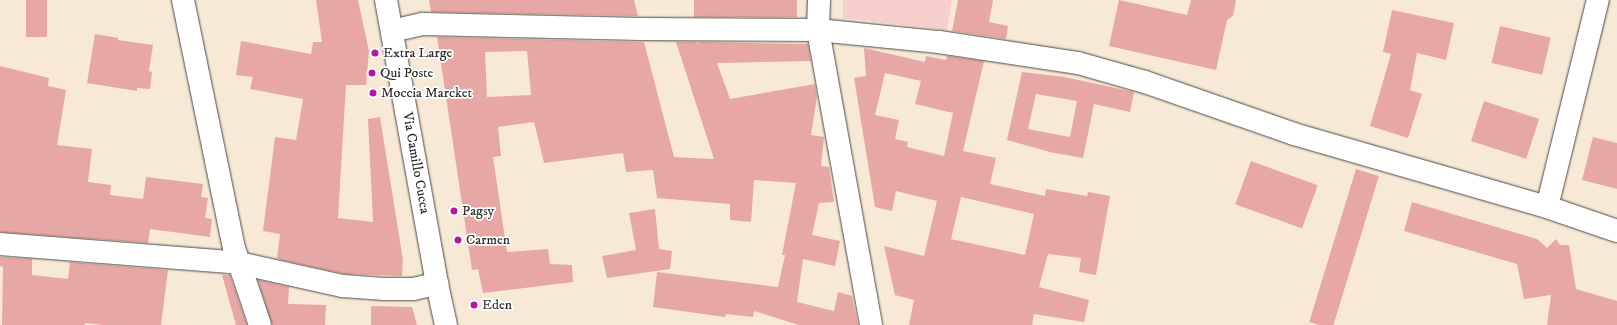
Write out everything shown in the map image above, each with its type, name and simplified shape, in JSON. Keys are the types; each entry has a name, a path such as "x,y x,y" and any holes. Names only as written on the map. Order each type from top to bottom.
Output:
{"street":[{"path":"183,0 234,248 260,325"},
{"name":"Via Camillo Cucca","path":"386,0 436,284 446,325"},
{"path":"820,0 818,30 871,325"},
{"path":"1547,208 1598,0"},
{"path":"392,31 423,24 641,29 818,30 940,42 1078,63 1145,82 1294,134 1547,208 1617,231"},
{"path":"0,244 239,263 343,286 384,289 413,289 436,284"}],"shaded area":[{"path":"843,0 952,0 947,30 843,18"}],"building":[{"path":"26,0 47,0 47,37 26,37"},
{"path":"316,0 358,0 369,51 366,85 346,85 338,218 373,222 368,119 380,117 403,260 402,276 345,274 282,260 277,258 280,234 263,231 275,137 296,140 303,99 250,89 253,77 236,75 241,41 311,54 313,42 322,42"},
{"path":"429,0 634,0 638,16 431,12"},
{"path":"694,0 797,0 797,17 694,17"},
{"path":"958,0 993,0 989,22 1008,26 1006,39 952,31"},
{"path":"1119,0 1187,15 1191,0 1236,0 1233,16 1227,20 1216,70 1109,46"},
{"path":"1392,10 1454,23 1446,60 1417,53 1410,90 1422,94 1408,138 1370,126 1391,54 1383,52"},
{"path":"1500,26 1551,38 1542,75 1491,63"},
{"path":"95,34 118,38 118,40 153,45 149,71 152,72 150,89 137,88 137,91 87,83"},
{"path":"437,37 644,42 674,157 714,159 676,42 696,42 699,45 698,42 808,44 811,61 717,63 730,99 815,84 817,97 811,135 824,137 821,166 829,167 834,202 819,203 812,235 840,241 835,266 803,259 797,302 834,311 838,292 852,296 858,325 799,325 754,311 753,317 726,314 725,317 653,307 657,272 778,287 785,255 782,255 796,183 754,180 751,222 730,220 730,204 657,198 653,170 626,172 623,153 544,163 534,122 498,127 501,156 493,157 507,252 548,249 550,264 572,265 573,282 483,293 478,269 472,270","holes":["527,51 531,95 487,97 485,52"]},
{"path":"864,48 925,62 926,56 946,60 947,56 984,61 963,151 996,158 990,184 1045,196 1046,189 1087,196 1088,192 1110,196 1096,275 1079,272 1081,258 1048,254 1039,287 1089,300 1084,322 1034,314 1032,325 909,325 914,300 895,295 884,246 924,256 937,201 896,191 892,211 875,207 854,78 866,76","holes":["885,73 921,81 915,104 953,113 944,156 907,147 908,142 895,139 899,120 875,115","961,197 1034,214 1025,255 951,239"]},
{"path":"0,66 49,78 48,86 66,90 57,145 92,149 88,182 111,185 110,195 143,199 146,177 203,184 201,197 208,198 205,218 212,219 210,237 150,229 148,243 0,232"},
{"path":"1022,72 1064,77 1134,92 1130,112 1094,104 1083,158 1050,152 1007,140","holes":["1036,94 1077,101 1070,137 1028,129"]},
{"path":"1484,101 1539,119 1526,159 1471,141"},
{"path":"1593,137 1617,143 1617,189 1582,180"},
{"path":"1251,161 1318,185 1302,229 1235,204"},
{"path":"1356,169 1379,176 1333,325 1319,325 1309,322"},
{"path":"1412,202 1537,239 1547,248 1556,239 1560,245 1569,245 1576,289 1617,301 1617,325 1547,325 1551,295 1524,299 1517,264 1404,231"},
{"path":"655,209 659,249 672,251 670,269 607,278 602,256 636,250 629,213"},
{"path":"0,257 32,259 32,275 68,279 70,262 168,270 161,325 103,325 85,323 85,325 2,325 3,267 0,266"},
{"path":"222,275 230,275 247,325 236,325"},
{"path":"258,280 289,287 288,304 326,305 325,325 272,325"},
{"path":"371,306 412,307 417,325 371,325"}],"place":[{"name":"Extra Large","path":"375,53"},
{"name":"Qui Poste","path":"372,73"},
{"name":"Moccia Marcket","path":"373,93"},
{"name":"Pagsy","path":"454,211"},
{"name":"Carmen","path":"458,240"},
{"name":"Eden","path":"474,305"}]}
